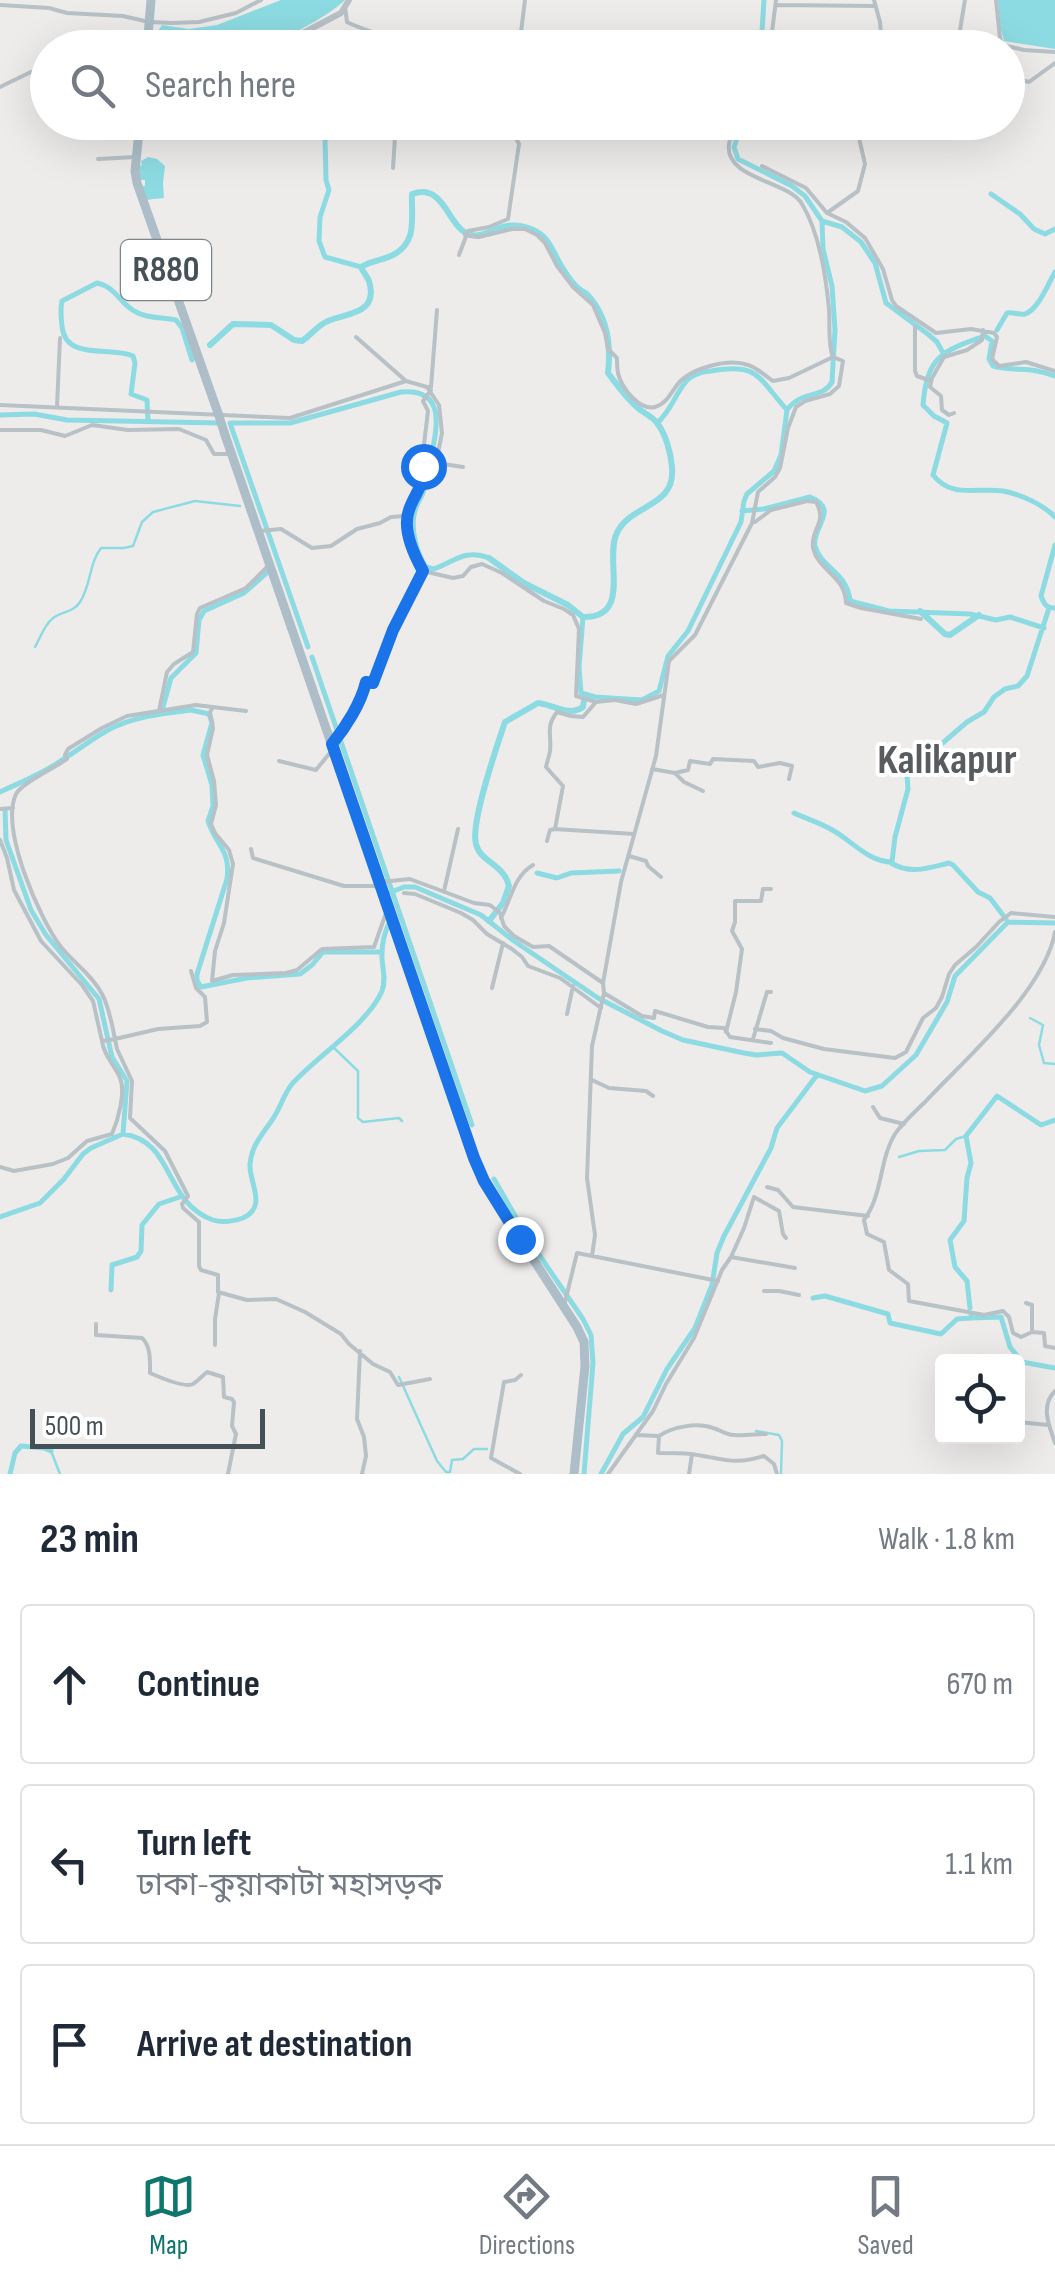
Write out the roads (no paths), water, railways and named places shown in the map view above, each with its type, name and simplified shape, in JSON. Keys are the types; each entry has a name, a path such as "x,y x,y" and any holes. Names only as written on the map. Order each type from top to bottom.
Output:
{"main road":[{"path":"148,30 151,0"},
{"name":"R880","path":"138,140 137,184 484,1181 580,1332 585,1350 574,1474"}],"street":[{"path":"0,6 34,6 149,22 199,22 236,13 261,0"},
{"path":"522,30 526,0"},
{"path":"960,30 965,0"},
{"path":"996,0 999,30"},
{"path":"772,30 776,2 874,3 881,30"},
{"path":"308,30 340,13 347,4"},
{"path":"347,4 347,22 367,30"},
{"path":"1025,50 1055,52"},
{"path":"1025,81 1055,64"},
{"path":"0,87 30,72"},
{"path":"393,168 395,140"},
{"path":"466,233 508,219 517,140"},
{"path":"592,1256 595,1235 587,1178 592,1046 621,882 660,738 670,661 695,635 753,521 758,492 775,478 780,468 796,407 830,394 839,386 843,361 833,356 828,338 826,280 807,213 796,194 753,177 731,159 730,140"},
{"path":"828,213 858,191 866,164 860,140"},
{"path":"98,159 136,157"},
{"path":"762,166 806,188 828,213 866,238 883,268 896,306 936,332 990,331 997,337 994,364 1026,362 1055,372"},
{"path":"796,194 800,185"},
{"path":"466,233 476,237 525,229 537,235 572,287 593,306 608,350 617,358 618,376 646,407 662,404 679,382 707,366 742,363 773,382 833,356"},
{"path":"459,256 466,233"},
{"path":"437,310 431,387 423,401 428,411 424,471 407,516 413,553 423,571 453,578 482,564 573,615 579,629 576,696 596,702 642,703 664,696"},
{"path":"915,327 914,360 918,376 931,380"},
{"path":"954,413 942,410 941,396 930,387 931,380 944,356 967,350 982,340 983,330"},
{"path":"356,337 406,381 429,388 438,400 441,416 436,463 463,467"},
{"path":"58,406 60,338"},
{"path":"0,405 290,418 406,381"},
{"path":"0,430 41,430 65,436 88,426 179,429 206,440 213,454 232,453"},
{"path":"753,521 772,510 816,502 822,520 814,550 846,591 846,603 921,619"},
{"path":"260,531 280,528 312,548 331,546 357,528 407,516"},
{"path":"159,710 168,672 193,652 200,608 246,588 270,563"},
{"path":"279,760 316,770 349,719 366,682 373,683 393,630 423,571"},
{"path":"554,830 563,786 546,767 552,717 557,712 583,716 596,702"},
{"path":"0,1166 14,1171 53,1164 68,1158 87,1141 112,1134 122,1084 105,1056 109,1040 104,998 95,982 54,937 32,896 12,840 18,792 66,761 68,750 122,718 196,705 246,711"},
{"path":"212,709 213,728 207,752 216,801 211,824 234,862 212,981 246,974 290,972 322,950 374,948 388,908"},
{"path":"652,769 675,773 688,770 690,760 710,764 713,760 738,759 754,761 758,767 780,763 792,766 789,779"},
{"path":"675,773 703,791"},
{"path":"0,809 13,808"},
{"path":"444,891 458,829"},
{"path":"547,841 550,830 636,834"},
{"path":"0,840 14,890 41,940 93,1001 133,1086 130,1118 165,1151 188,1198 182,1204 184,1210 200,1222 198,1266 218,1274 215,1345"},
{"path":"251,849 253,858 344,886 410,879 474,903 490,905 500,913 508,932 533,947 549,946 603,983"},
{"path":"628,856 646,861 661,877"},
{"path":"501,918 517,888 518,877 533,865"},
{"path":"726,1032 742,949 732,931 736,901 761,901 763,889 772,889"},
{"path":"404,892 460,912 528,966 560,978 601,1008"},
{"path":"755,1029 824,1049 895,1058 906,1052 923,1018 936,1008 955,966 999,922 1011,913 1055,917"},
{"path":"1055,932 1038,974 1008,1014 894,1135 864,1220 868,1234 884,1242 889,1270 908,1284 909,1301 984,1314 1002,1312 1009,1317 1013,1333 1044,1333 1045,1346 1055,1348"},
{"path":"492,988 503,943"},
{"path":"109,1040 206,1022 206,997 196,988 191,971"},
{"path":"567,1014 573,986"},
{"path":"753,1039 767,992 771,992"},
{"path":"604,993 642,1016 654,1018 655,1010 708,1027 724,1028 730,1037 771,1044"},
{"path":"592,1080 609,1088 646,1091 653,1096"},
{"path":"873,1106 877,1116 904,1124"},
{"path":"766,1187 778,1190 793,1207 868,1216"},
{"path":"608,1474 652,1411 694,1338 754,1197 779,1211 786,1238"},
{"path":"564,1306 577,1254 718,1280"},
{"path":"731,1257 795,1268"},
{"path":"764,1291 799,1296"},
{"path":"219,1293 247,1300 276,1299 330,1327 373,1364 393,1374 401,1385 430,1379"},
{"path":"1026,1303 1032,1305 1032,1332"},
{"path":"96,1324 96,1335 142,1338 149,1354 150,1373 155,1376 185,1386 207,1372 223,1377 224,1397 234,1402 232,1426 236,1434 228,1474"},
{"path":"360,1351 357,1419 366,1456 362,1474"},
{"path":"520,1375 504,1382 491,1458 520,1474"},
{"path":"1055,1391 1046,1406 1055,1443"},
{"path":"1025,1423 1049,1425"},
{"path":"634,1435 659,1436 668,1430 699,1426 734,1436 766,1434"},
{"path":"659,1436 658,1452 732,1462 764,1456 774,1464 777,1474"},
{"path":"689,1474 692,1454"}],"water":[{"path":"281,0 345,0 299,30 159,30 162,25 189,29 217,25"},
{"path":"998,0 1055,0 1055,49 1025,44 1025,30 1001,30"},
{"path":"148,157 165,166 164,198 145,200 141,186 145,186 145,180 140,180 139,166"}],"waterway":[{"path":"762,30 764,0"},
{"path":"325,140 329,190 320,217 319,241 325,257 361,267"},
{"path":"737,140 734,147 738,159 792,186 805,196 822,221 835,330 832,382 787,410"},
{"path":"210,345 233,324 271,325 302,341 324,323 365,306 371,292 361,267 393,255 406,243 412,229 412,194 432,194 456,224 471,235 512,225 542,235 571,281 597,307 607,334 608,373 630,401 660,428 670,456 671,481 659,499 631,517 616,535 612,599 598,615 583,617 489,558"},
{"path":"991,194 1034,229 1045,234 1055,229"},
{"path":"822,221 842,227 861,242 875,263 886,303 929,335 942,351"},
{"path":"997,330 1007,313 1025,314 1034,307 1055,272"},
{"path":"148,421 147,400 131,394 133,356 71,344 62,326 62,301 97,283 103,285 136,312 176,320 192,360"},
{"path":"1055,376 993,366 989,359 992,341 985,336 939,358 928,376 923,405 947,423 933,475 940,482 957,490 1010,492 1038,504 1055,517"},
{"path":"583,617 581,693 642,700 659,691 668,656 688,631 741,522 747,494 774,471 781,455 787,410 756,375 727,369 689,378 657,423"},
{"path":"231,423 290,423 401,392 427,397 433,404 436,426 424,489 414,515 420,556 426,567 434,569 466,555 489,558"},
{"path":"0,415 220,423"},
{"path":"230,423 308,647"},
{"path":"742,511 810,497 819,502 824,513 815,546 845,584 850,601 889,611 970,614 996,620 1010,617 1044,628"},
{"path":"35,647 49,621 80,602 101,548 133,546 142,522 153,512 195,501 240,506"},
{"path":"1055,545 1041,596 1046,605 1055,608"},
{"path":"0,792 49,768 116,726 161,714 171,678 196,653 199,620 204,611 244,593 270,570"},
{"path":"794,813 829,828 869,855 892,862 908,789 906,762 914,752 938,747 984,712 994,697 1018,686 1027,676 1049,608"},
{"path":"920,611 950,635 979,615"},
{"path":"312,657 472,1125"},
{"path":"489,921 503,903 509,886 502,873 478,850 475,834 485,784 505,722 538,703 577,710 583,707 585,695"},
{"path":"161,714 191,710 209,714 212,723 203,755 212,785 213,806 208,821 228,869 197,974 201,987 300,974 323,952 382,952"},
{"path":"5,809 6,840 31,910 46,935 99,999 112,1057 127,1081 123,1134 152,1148 185,1200 213,1220 228,1221 250,1213 256,1201 251,1157 287,1092 375,1003 383,986 382,949 389,923"},
{"path":"891,863 912,870 949,863 978,892 990,898 1006,919"},
{"path":"537,873 557,878 571,873 619,871"},
{"path":"391,892 415,887 481,915 598,998 683,1040 756,1055 782,1053 810,1072 865,1091 882,1086 916,1055 947,1002 955,976 1008,922 1055,923"},
{"path":"1030,1018 1043,1025 1039,1045 1044,1063 1055,1064"},
{"path":"333,1047 358,1071 358,1118 363,1122 399,1118 402,1121"},
{"path":"601,1474 623,1434 643,1417 667,1369 695,1328 712,1285 724,1236 771,1148 777,1128 817,1075"},
{"path":"970,1308 967,1281 955,1267 950,1240 964,1221 971,1163 966,1136 997,1096 1041,1125 1055,1120"},
{"path":"0,1217 40,1203 83,1154 123,1134"},
{"path":"899,1157 945,1150 956,1139 966,1136"},
{"path":"494,1179 591,1335 593,1363 584,1474"},
{"path":"111,1290 112,1265 137,1257 141,1251 142,1225 159,1204 180,1197"},
{"path":"813,1298 825,1296 888,1314 890,1323 941,1334 957,1319 971,1318"},
{"path":"971,1315 1001,1317 1010,1347 1022,1362 1055,1368"},
{"path":"399,1377 437,1461 446,1472 450,1472 452,1460 463,1459 474,1449 487,1449"},
{"path":"756,1431 779,1435 781,1474"},
{"path":"10,1474 15,1453 21,1446 51,1451"},
{"path":"51,1451 60,1474"}],"district":[{"name":"Kalikapur","path":"947,760"}]}
